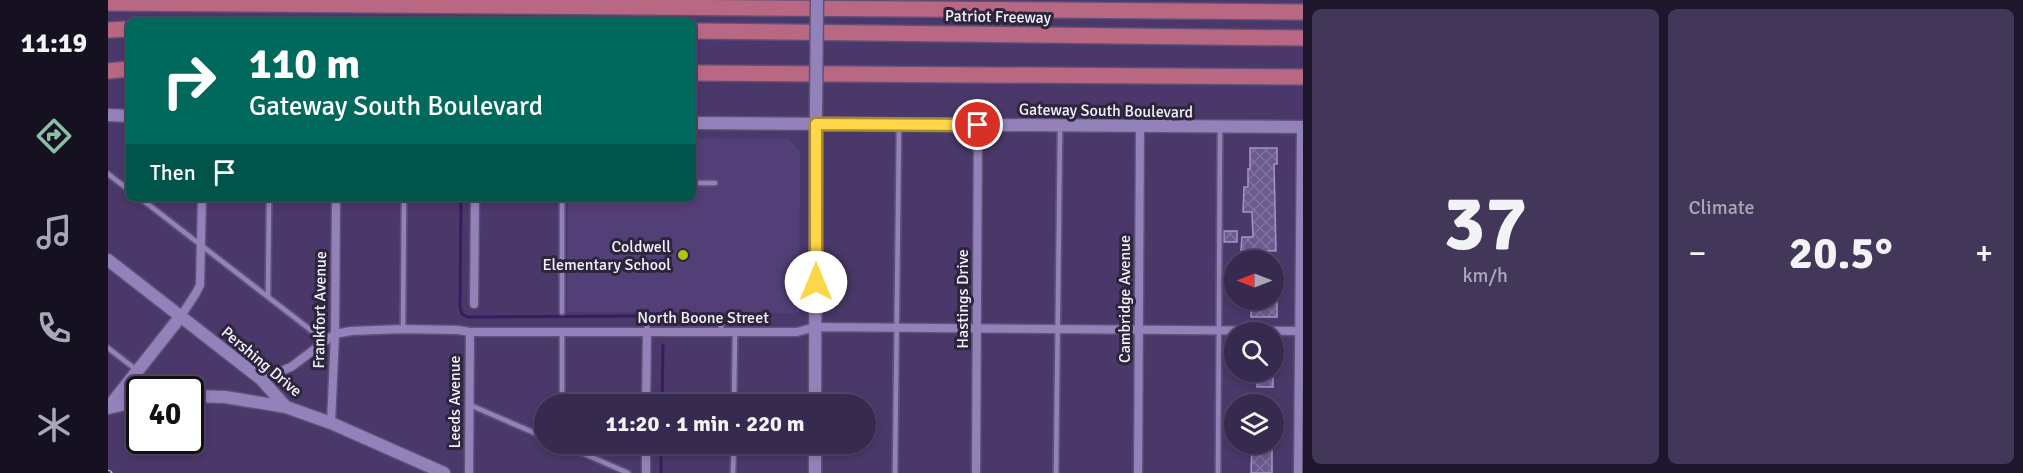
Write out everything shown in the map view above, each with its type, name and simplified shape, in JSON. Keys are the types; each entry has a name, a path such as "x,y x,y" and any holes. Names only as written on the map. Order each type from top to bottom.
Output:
{"highway":[{"name":"Patriot Freeway","path":"108,3 1303,12"},
{"path":"108,30 126,29"},
{"name":"Patriot Freeway","path":"696,31 1303,38"},
{"path":"108,69 126,69"},
{"path":"696,73 1303,77"}],"main road":[{"path":"815,394 817,0"},
{"path":"108,115 126,116"},
{"name":"Gateway South Boulevard","path":"696,123 1302,127"},
{"name":"Pershing Drive","path":"108,260 261,379 286,407 331,423 444,473"},
{"path":"108,408 181,316"},
{"path":"204,396 225,397 286,407"},
{"path":"108,408 126,404"},
{"path":"814,473 815,454"}],"street":[{"name":"Hastings Drive","path":"976,473 978,125"},
{"name":"Cambridge Avenue","path":"1138,473 1140,126"},
{"path":"1298,473 1302,127"},
{"path":"181,316 200,285 202,201"},
{"name":"Frankfort Avenue","path":"331,423 335,334 336,201"},
{"path":"474,304 475,201"},
{"name":"North Boone Street","path":"261,379 291,367 335,334 403,328 470,332 647,333 797,332 815,327 1301,331"},
{"name":"Leeds Avenue","path":"469,473 470,332"},
{"path":"646,394 647,333"},
{"path":"646,454 646,473"}],"lane":[{"path":"895,473 899,124"},
{"path":"1056,473 1060,125"},
{"path":"1218,473 1220,128"},
{"path":"108,174 126,188"},
{"path":"696,183 715,183"},
{"path":"144,201 325,341"},
{"path":"268,296 269,201"},
{"path":"403,328 404,201"},
{"path":"562,201 562,312"},
{"path":"562,332 562,394"},
{"path":"734,394 735,332"},
{"path":"108,348 138,371"},
{"path":"469,404 534,433"},
{"path":"585,454 628,473"},
{"path":"733,473 734,454"}],"shaded area":[{"name":"Coldwell Elementary School","path":"696,138 789,139 800,151 799,313 567,312 568,201 696,201"}],"building":[{"path":"1250,148 1277,148 1277,164 1274,164 1276,250 1241,250 1242,237 1253,237 1252,212 1243,212 1244,187 1248,187 1248,169 1250,169"},
{"path":"1224,231 1237,231 1237,242 1224,242"},
{"path":"1251,310 1277,310 1277,317 1251,317"},
{"path":"1257,382 1273,382 1273,387 1257,387"},
{"path":"1252,454 1272,454 1272,473 1251,473"}],"waterway":[{"path":"461,201 460,307 462,314 468,317 638,316"},
{"path":"662,394 663,345"},
{"path":"661,454 661,473"}],"place":[{"name":"Coldwell Elementary School","path":"683,255"}],"route":[{"path":"816,282 816,124 978,125"}]}
